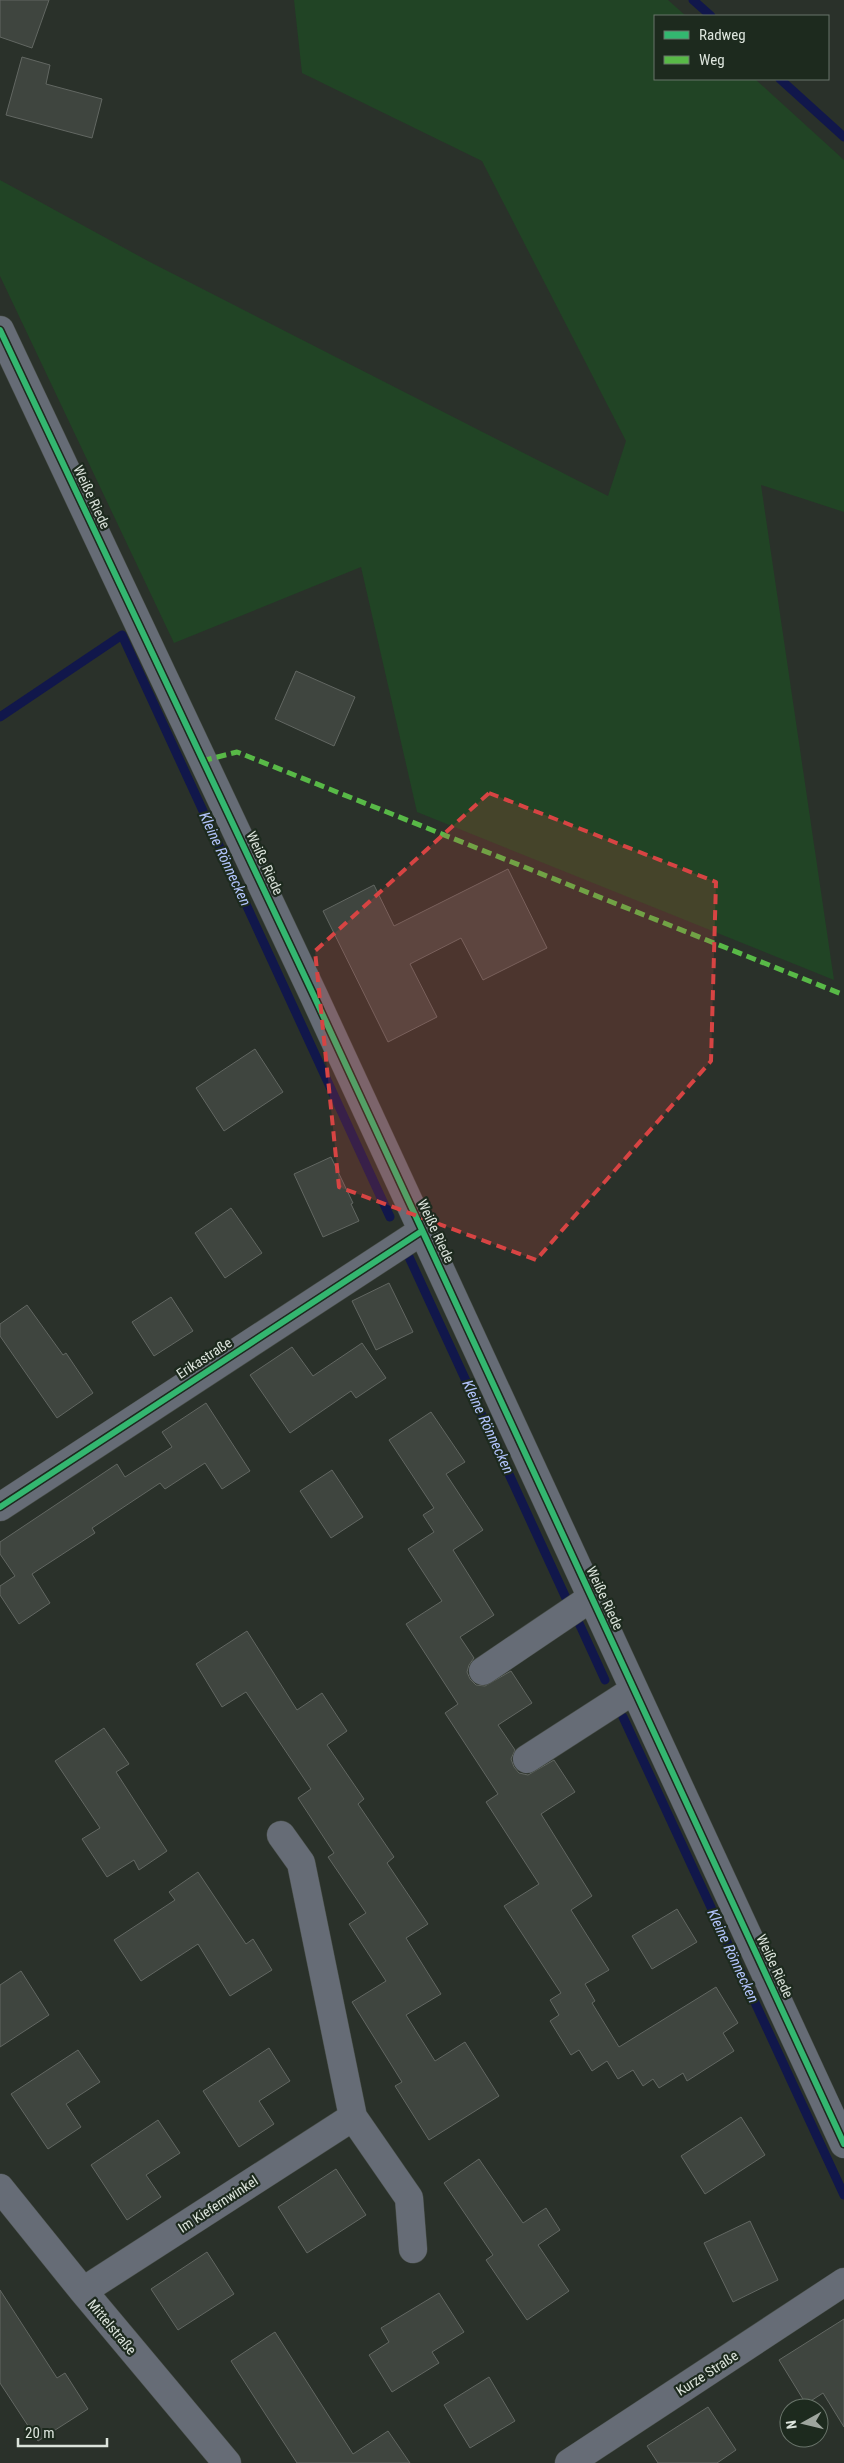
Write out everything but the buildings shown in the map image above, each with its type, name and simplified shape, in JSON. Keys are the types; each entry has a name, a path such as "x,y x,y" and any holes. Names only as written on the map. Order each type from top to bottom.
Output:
{"street":[{"name":"Weiße Riede","path":"0,330 314,996 844,2144"},
{"name":"Erikastraße","path":"0,1507 422,1231"},
{"path":"483,1671 591,1598"},
{"path":"527,1759 634,1690"},
{"path":"281,1836 301,1863 353,2117 410,2198 413,2249"},
{"name":"Im Kiefernwinkel","path":"83,2291 353,2117"},
{"name":"Mittelstraße","path":"0,2188 83,2291 227,2463"},
{"name":"Kurze Straße","path":"569,2463 844,2282"}],"highlighted area":[{"path":"489,793 716,882 711,1061 536,1260 339,1187 315,951"}],"green space":[{"path":"294,0 668,0 685,15 654,15 654,80 756,80 844,160 844,512 761,485 834,980 417,812 361,567 174,643 0,276 0,180 148,261 608,496 626,441 482,161 302,73"}],"waterway":[{"path":"693,0 710,15"},
{"path":"781,80 844,137"},
{"name":"Kleine Rönnecken","path":"0,717 122,635 390,1217"},
{"name":"Kleine Rönnecken","path":"409,1257 566,1598"},
{"name":"Kleine Rönnecken","path":"578,1621 605,1680"},
{"name":"Kleine Rönnecken","path":"623,1717 844,2195"}],"marked path":[{"path":"202,761 237,752 844,995"}],"cycle path":[{"path":"0,330 314,996 844,2144"},
{"path":"0,1507 422,1231"}]}
